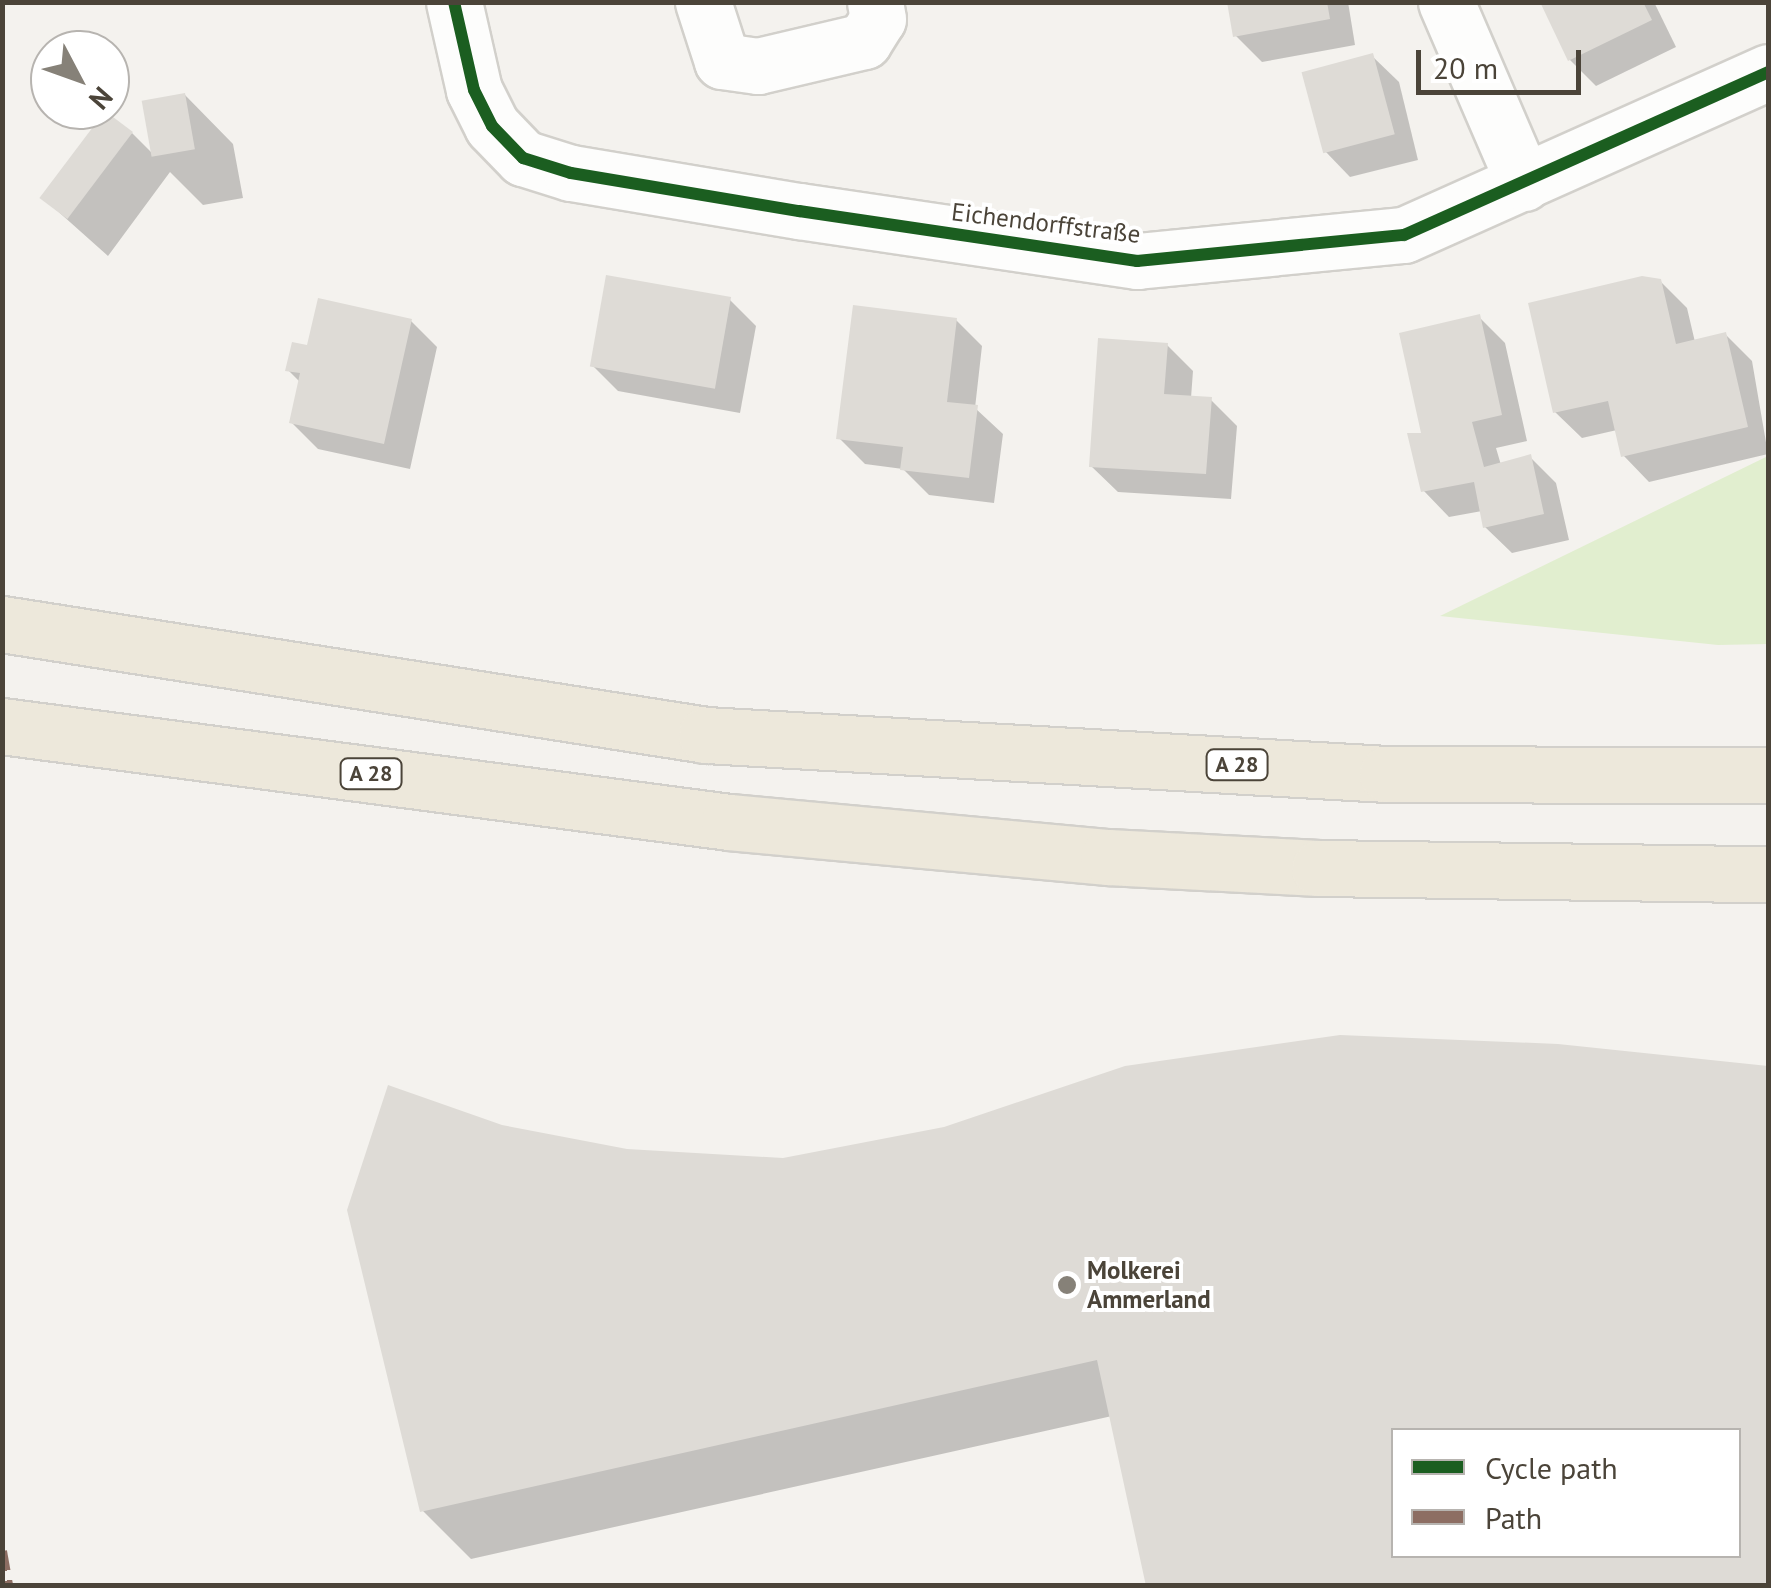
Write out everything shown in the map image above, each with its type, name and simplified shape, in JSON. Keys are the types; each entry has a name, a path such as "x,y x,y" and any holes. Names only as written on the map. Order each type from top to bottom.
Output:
{"highway":[{"name":"A 28","path":"2,624 706,735 1387,774 1768,775"},
{"name":"A 28","path":"7,726 729,822 1108,857 1338,868 1768,874"}],"street":[{"name":"Eichendorffstraße","path":"454,2 474,90 492,126 523,158 609,180 1138,260 1404,236 1768,72"},
{"path":"703,2 722,61 758,66 864,41 878,20 875,2"},
{"path":"1446,2 1524,183"}],"green space":[{"path":"1768,456 1768,644 1718,645 1440,616"}],"building":[{"path":"1227,2 1327,2 1330,19 1233,37"},
{"path":"1540,2 1643,2 1652,20 1568,61"},
{"path":"1373,53 1395,134 1323,153 1302,72"},
{"path":"185,93 195,149 152,157 142,101"},
{"path":"91,130 130,130 133,132 67,219 39,198"},
{"path":"606,275 731,297 715,389 590,367"},
{"path":"1642,276 1661,279 1676,344 1726,332 1748,427 1621,457 1608,401 1553,413 1528,303"},
{"path":"318,298 412,319 384,444 289,423 300,373 285,371 292,342 307,345"},
{"path":"853,305 957,318 947,402 978,405 969,478 900,470 903,447 836,439"},
{"path":"1480,314 1502,415 1472,422 1484,467 1531,454 1544,514 1483,528 1474,482 1421,492 1407,433 1421,433 1399,333"},
{"path":"1098,338 1168,343 1164,394 1212,397 1206,474 1089,467"},
{"name":"Molkerei Ammerland","path":"1340,1035 1558,1044 1768,1066 1768,1586 1146,1586 1097,1360 420,1512 347,1210 388,1085 502,1125 627,1149 783,1158 944,1127 1125,1066"}],"marked path":[{"path":"2,1551 8,1586"}],"cycle path":[{"path":"454,2 474,90 492,126 523,158 571,173 1137,261 1404,235 1768,72"}],"place":[{"name":"Molkerei Ammerland","path":"1067,1285"}]}
